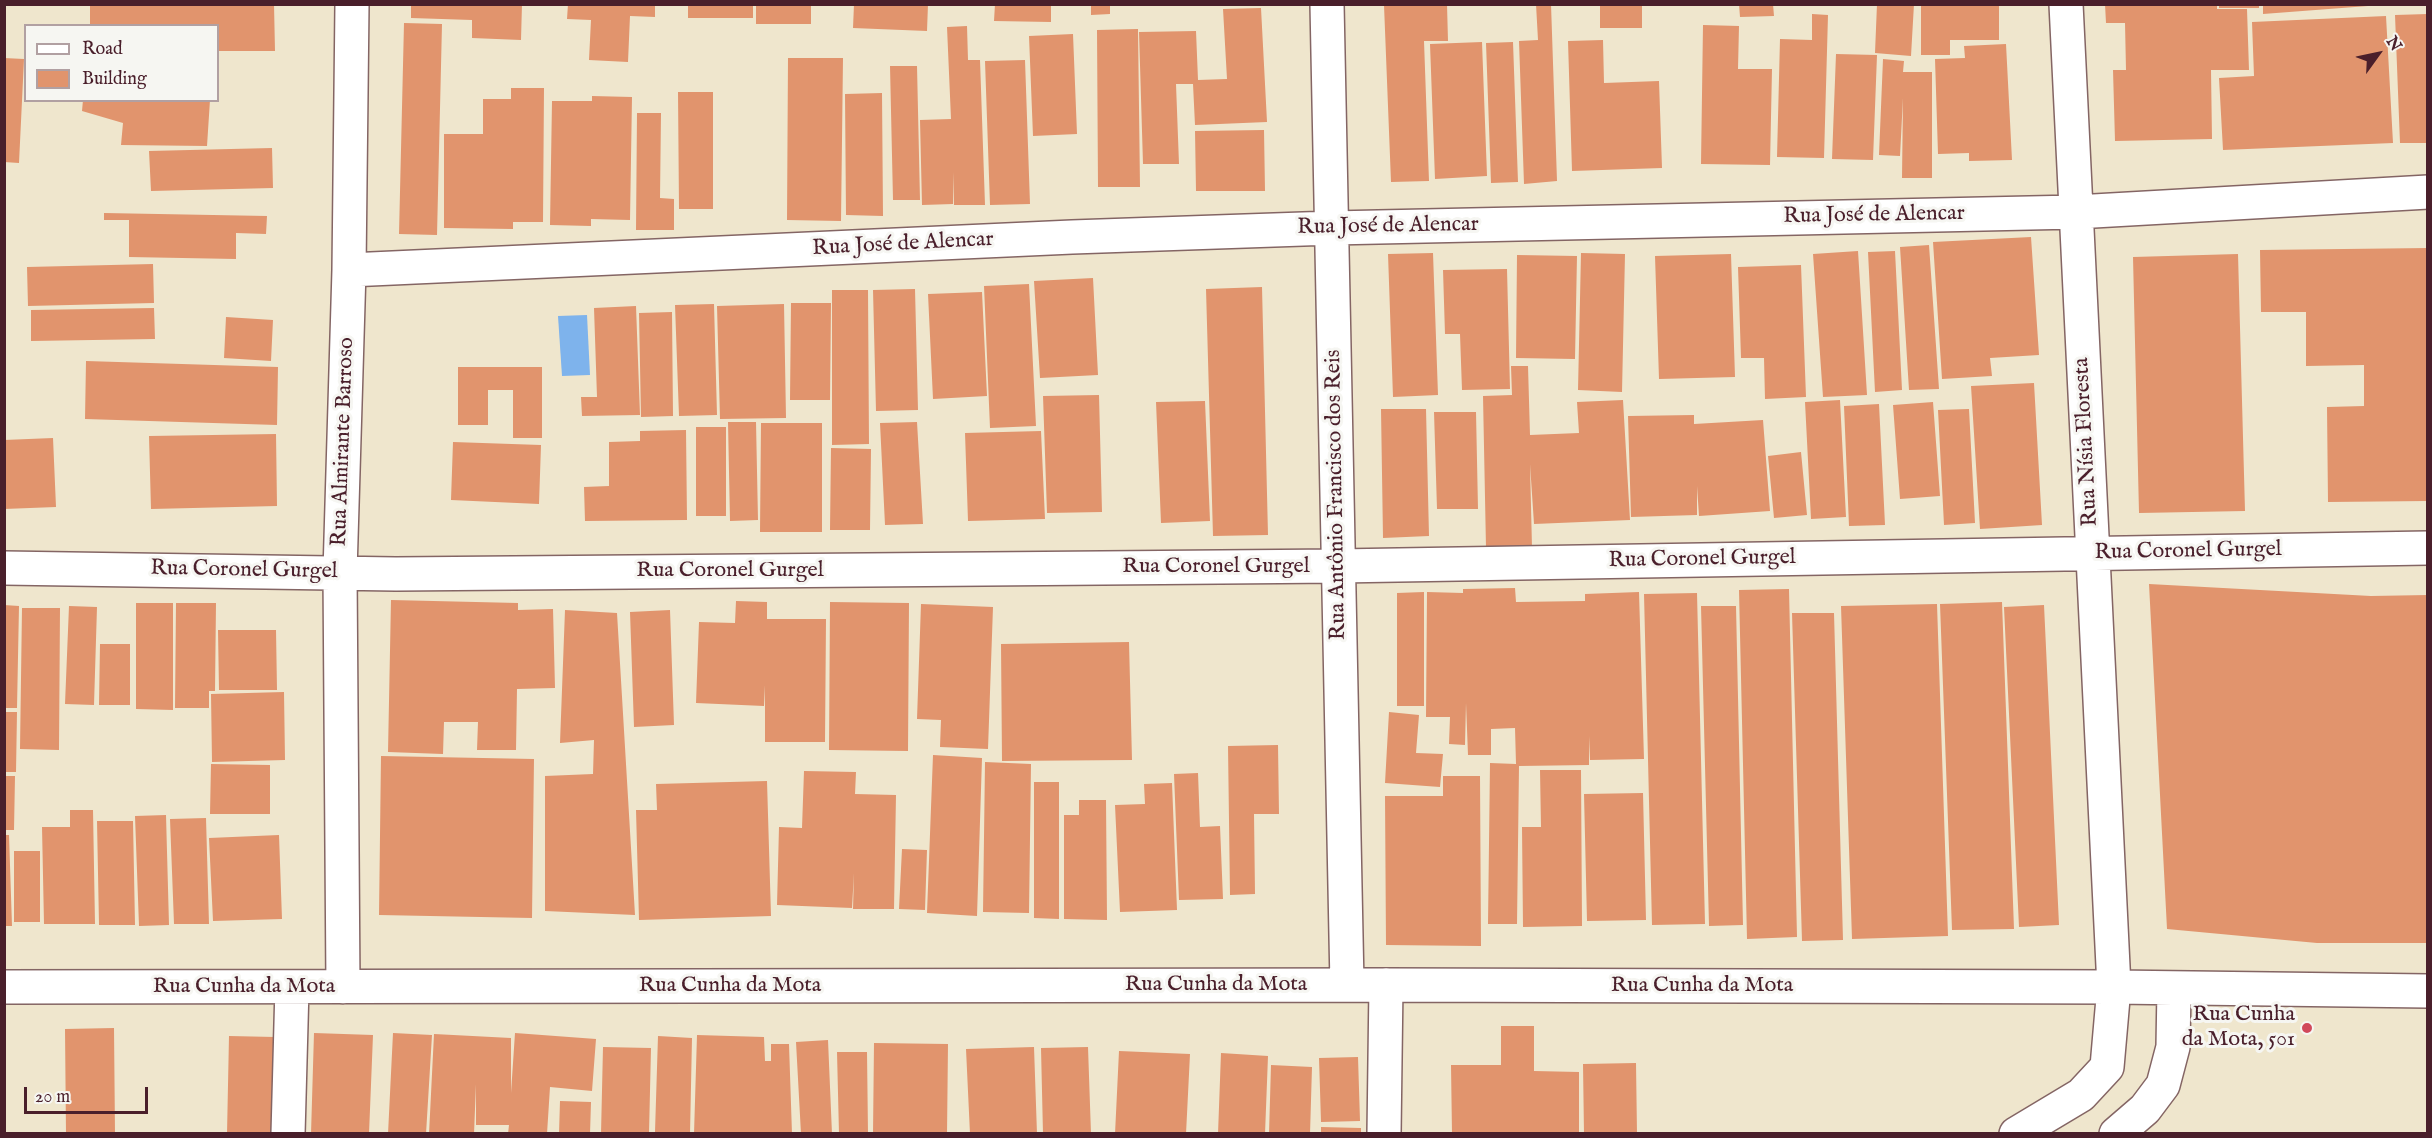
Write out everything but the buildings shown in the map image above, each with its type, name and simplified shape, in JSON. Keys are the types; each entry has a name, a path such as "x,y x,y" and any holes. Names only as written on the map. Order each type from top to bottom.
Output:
{"street":[{"name":"Rua Almirante Barroso","path":"343,987 340,572 349,270 352,4"},
{"name":"Rua Antônio Francisco dos Reis","path":"1328,4 1347,985"},
{"name":"Rua Nísia Floresta","path":"2016,1134 2081,1095 2107,1067 2114,987 2066,4"},
{"name":"Rua José de Alencar","path":"349,270 1060,237 1332,228 2076,212 2427,192"},
{"name":"Rua Coronel Gurgel","path":"4,568 396,574 1338,566 2427,548"},
{"name":"Rua Cunha da Mota","path":"4,987 1386,985 2114,987 2427,992"},
{"path":"1384,1134 1386,985"},
{"path":"288,1134 292,987"},
{"path":"2116,1134 2145,1109 2163,1085 2173,1047 2174,988"}],"water":[{"path":"587,315 590,375 562,376 558,316"}],"place":[{"name":"Rua Cunha da Mota, 501","path":"2307,1028"}]}
